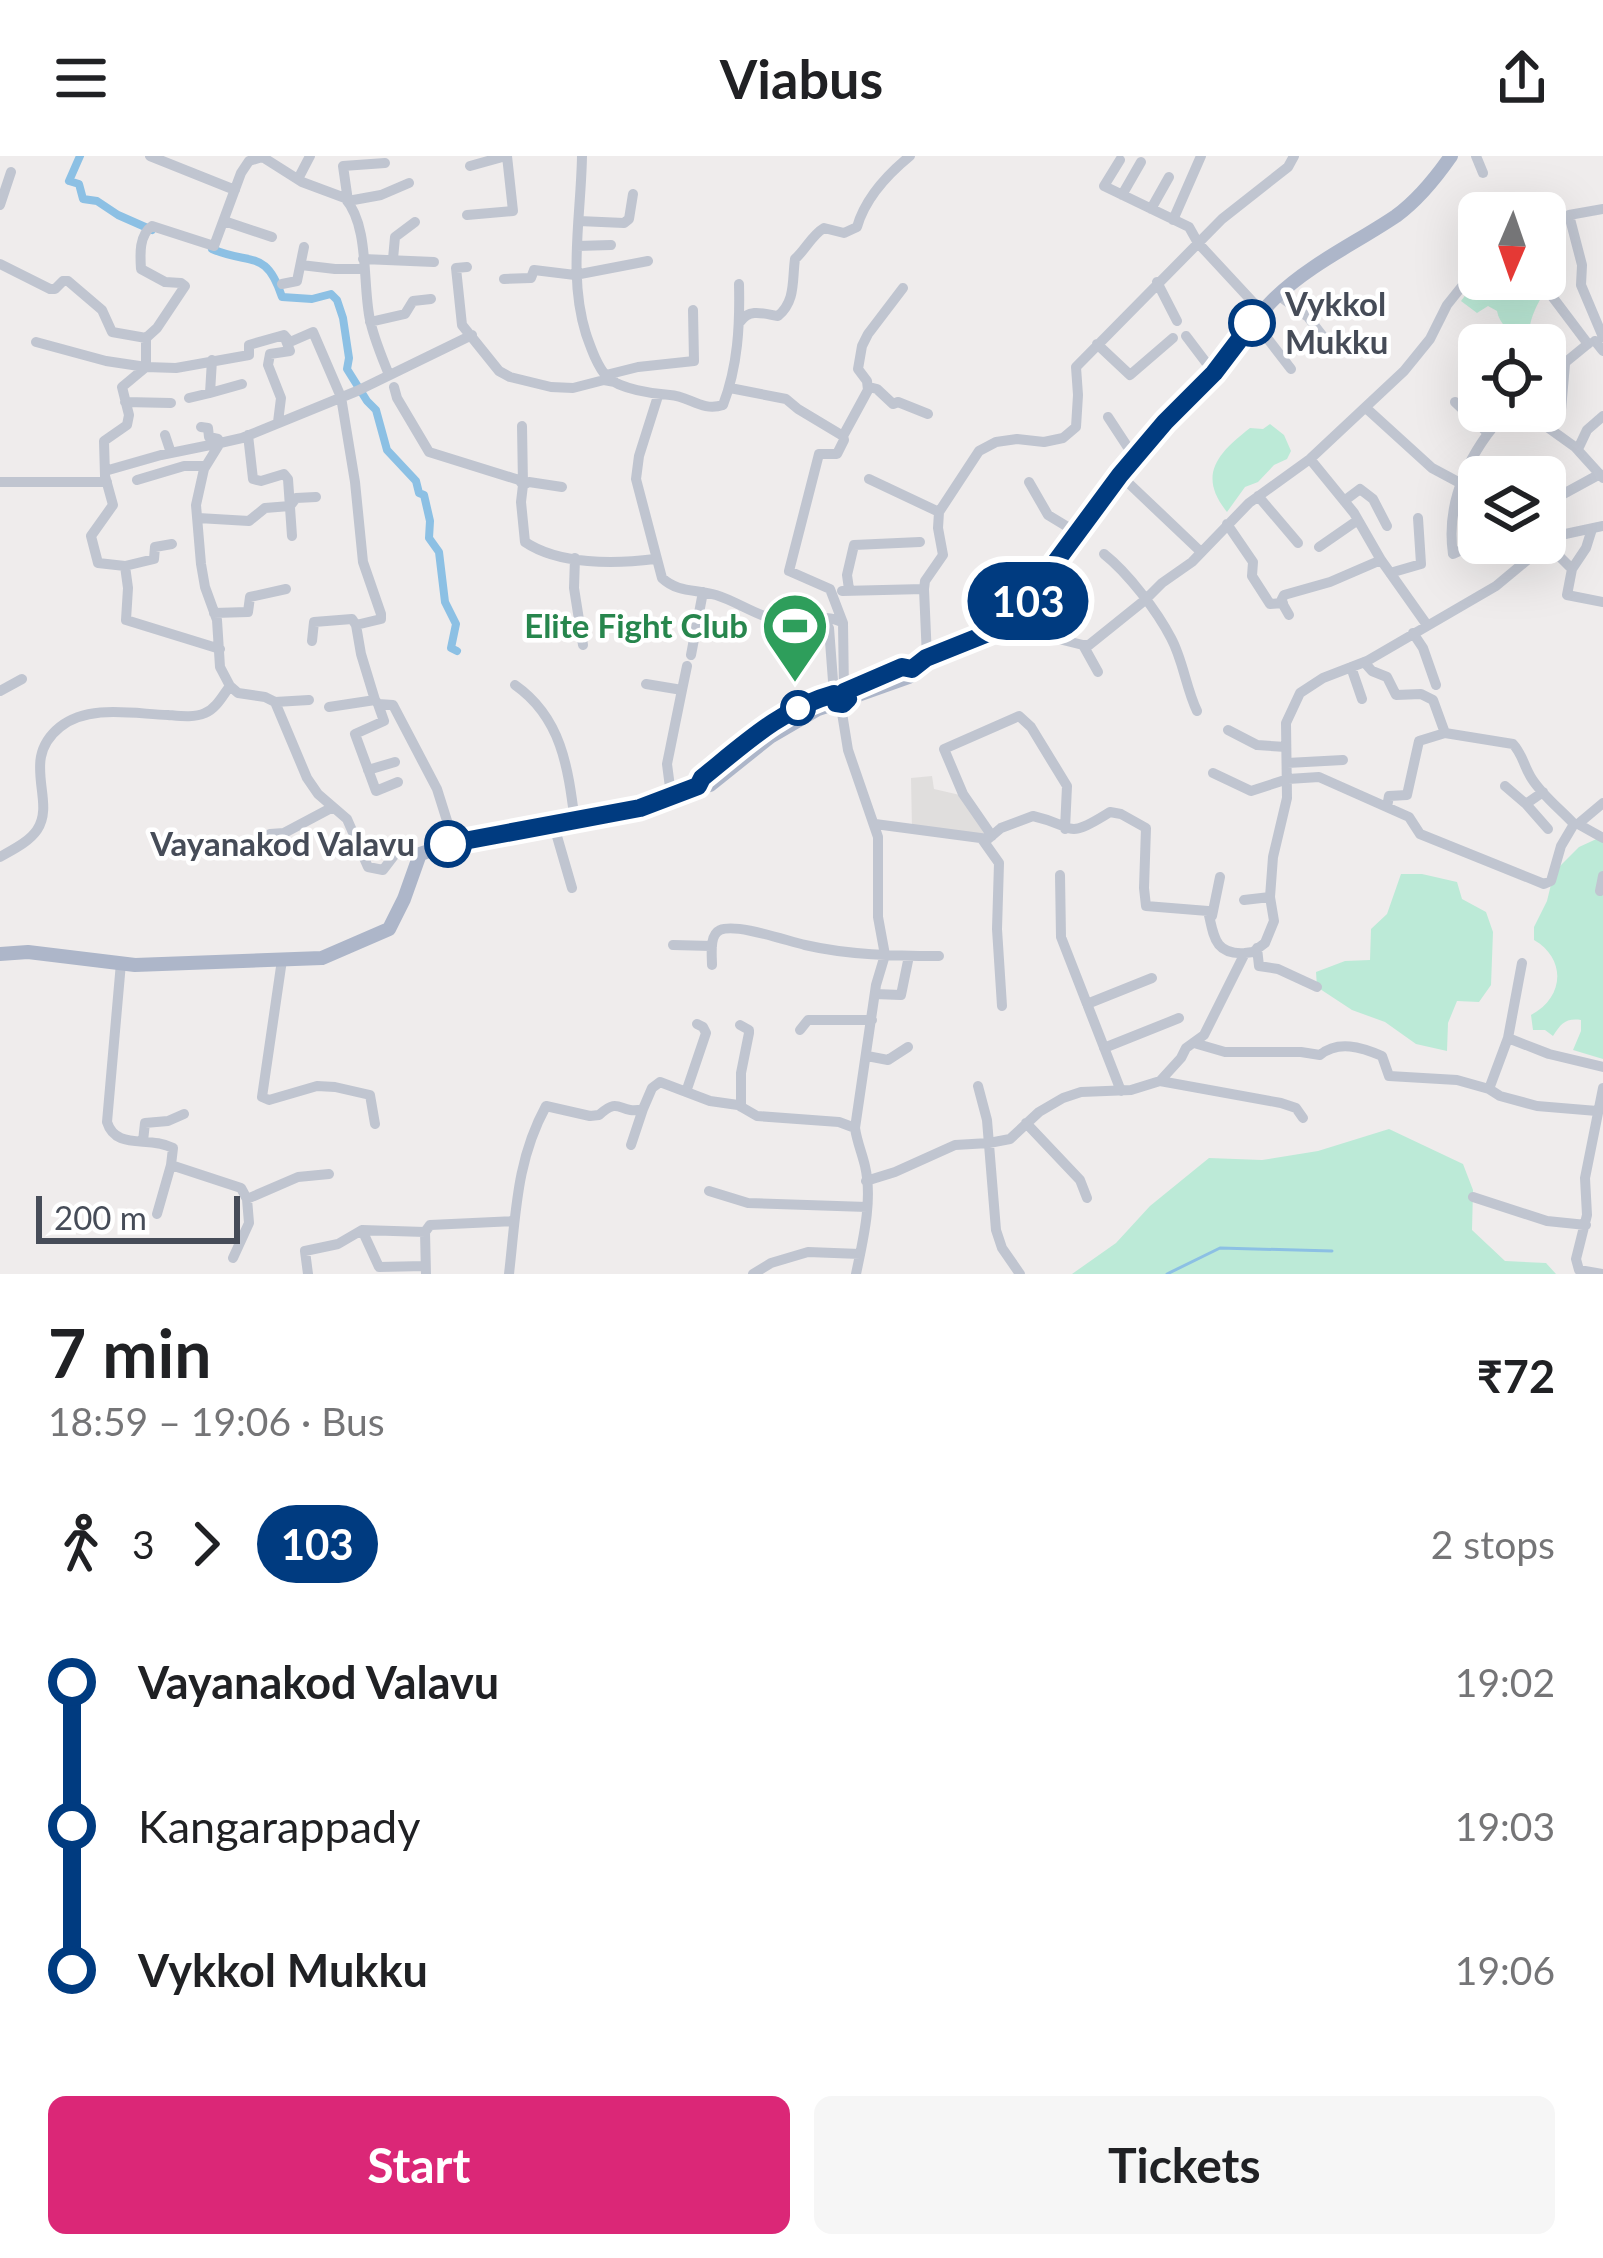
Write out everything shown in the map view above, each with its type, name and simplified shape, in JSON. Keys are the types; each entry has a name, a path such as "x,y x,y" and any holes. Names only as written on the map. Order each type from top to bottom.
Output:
{"main road":[{"path":"0,954 28,952 135,965 322,958 389,929 420,854 454,843 640,808 698,786 763,728 811,700 841,701 902,667 912,669 926,658 1006,626 1120,475 1175,410 1214,373 1258,316 1312,269 1398,214 1424,191 1451,156"}],"street":[{"path":"149,156 235,190"},
{"path":"298,179 310,156"},
{"path":"467,215 513,212 507,156 470,166"},
{"path":"582,156 575,275 579,310 592,351 607,375 624,384"},
{"path":"740,323 751,312 778,316 784,311 793,292 795,259 824,228 844,233 856,227 879,187 910,156"},
{"path":"1173,220 1202,156"},
{"path":"926,658 924,589 943,555 939,512 979,451 996,442 1064,438 1076,427 1076,367 1222,219 1288,167 1294,156"},
{"path":"1476,156 1483,173"},
{"path":"0,264 50,289 68,281 102,310 112,332 146,338 158,328 184,286 140,269 148,228 214,246 249,161 261,157 348,201 409,184"},
{"path":"1120,160 1104,186 1189,227 1258,316 1291,369"},
{"path":"1122,195 1141,162"},
{"path":"385,163 343,166 348,201 362,235 370,322 397,398 429,452 523,485"},
{"path":"0,205 11,172"},
{"path":"1151,209 1169,177"},
{"path":"579,220 624,223 633,194"},
{"path":"1566,216 1603,209"},
{"path":"1569,215 1582,266 1581,285 1598,342"},
{"path":"224,221 272,237"},
{"path":"393,259 395,237 416,222"},
{"path":"577,245 611,244"},
{"path":"281,284 297,281 304,247"},
{"path":"301,265 335,269 393,259 434,262"},
{"path":"504,279 531,278 534,270 575,275 648,261"},
{"path":"467,267 456,268 462,325 510,377 573,388 604,380 717,408 730,388 740,323 740,284"},
{"path":"1157,282 1178,321"},
{"path":"868,387 859,369 862,346 903,288"},
{"path":"1006,626 1089,645 1192,562 1258,496 1310,459 1366,408 1430,339 1458,291"},
{"path":"1278,295 1308,317 1324,339"},
{"path":"370,322 405,314 413,301 431,299"},
{"path":"1559,300 1598,342"},
{"path":"607,375 694,361 693,310"},
{"path":"284,335 290,342 313,332 340,397 363,562 382,614 381,619 356,625"},
{"path":"36,342 106,361 176,368 249,355 249,345 284,335"},
{"path":"278,422 281,398 267,362 270,355 290,351 284,335"},
{"path":"0,482 106,477 171,453 248,435 392,381 472,335"},
{"path":"1097,344 1130,375 1180,337 1214,373"},
{"path":"146,338 146,367"},
{"path":"1566,363 1598,342"},
{"path":"211,393 212,360"},
{"path":"146,367 122,387 127,425 104,441 113,506 94,528 92,546 98,563 125,566 154,559 154,547 172,544"},
{"path":"189,398 242,384"},
{"path":"898,402 906,386"},
{"path":"868,387 893,404 928,414"},
{"path":"868,387 834,455 819,454 789,571 833,593 924,589"},
{"path":"730,388 786,398 843,441"},
{"path":"658,396 636,479 662,578 670,586 703,592 775,619 843,623"},
{"path":"125,402 171,403"},
{"path":"1455,402 1488,434 1475,456"},
{"path":"1366,408 1432,468 1458,482"},
{"path":"1108,416 1138,455"},
{"path":"1577,449 1587,430 1603,416"},
{"path":"522,426 525,542 537,550 575,559 655,559"},
{"path":"201,427 208,428 209,437 220,443"},
{"path":"1554,432 1602,476 1566,494"},
{"path":"165,435 171,453"},
{"path":"248,435 253,479 284,474 288,479 292,536"},
{"path":"220,443 205,466 196,505 201,564 214,613 220,667 238,693 275,702 309,700"},
{"path":"1310,459 1358,520 1427,625"},
{"path":"137,481 184,466 205,466"},
{"path":"1120,475 1201,552"},
{"path":"868,479 939,512"},
{"path":"1029,482 1048,515 1076,532"},
{"path":"523,485 562,487"},
{"path":"1344,501 1360,489 1373,500 1387,526"},
{"path":"1458,491 1453,554 1458,552"},
{"path":"1258,496 1298,543"},
{"path":"198,518 249,521 266,508 316,497"},
{"path":"1390,573 1420,564 1418,518"},
{"path":"1319,547 1358,520"},
{"path":"1227,524 1253,562 1252,576 1270,604 1286,609 1284,595 1381,560"},
{"path":"1566,533 1597,528"},
{"path":"1597,528 1572,569 1567,595 1603,602"},
{"path":"849,590 854,545 920,542"},
{"path":"1104,554 1117,564 1172,639 1197,711"},
{"path":"575,559 574,588 583,645"},
{"path":"1566,563 1572,569"},
{"path":"1160,1081 1186,1048 1204,1035 1251,951 1267,938 1274,922 1270,897 1274,857 1287,798 1286,722 1300,693 1364,662 1524,564"},
{"path":"125,566 126,620 220,649"},
{"path":"1052,568 1078,586 1083,602"},
{"path":"214,613 248,612 250,597 286,589"},
{"path":"671,795 667,764 703,592"},
{"path":"833,593 843,623 841,701"},
{"path":"312,641 314,622 346,618 356,625 384,721 355,734 376,791 398,782"},
{"path":"819,618 830,628 848,750 880,846 878,916 884,955 855,1128 866,1167 867,1208 856,1274"},
{"path":"1413,633 1436,685"},
{"path":"1082,645 1098,672"},
{"path":"1364,662 1387,677 1396,695 1421,694 1433,700 1445,733"},
{"path":"1351,668 1362,699"},
{"path":"0,691 22,679"},
{"path":"646,684 682,690"},
{"path":"515,685 541,708 564,748 575,822"},
{"path":"0,857 39,827 44,745 61,726 105,712 198,715 213,709 230,686"},
{"path":"275,702 307,778 347,819 368,867 375,871 387,867 396,853 420,854"},
{"path":"329,707 393,705 437,790 454,843"},
{"path":"1002,1006 999,863 944,749 1018,716 1031,727 1067,786 1065,829"},
{"path":"1228,730 1257,745 1286,747"},
{"path":"1387,807 1389,796 1408,795 1419,741 1445,733 1513,744 1543,792 1576,824 1603,838"},
{"path":"1287,764 1343,760"},
{"path":"368,770 395,762"},
{"path":"1214,773 1251,791 1288,779 1325,779 1409,818 1420,834 1544,884 1551,880 1561,846 1576,824 1603,803"},
{"path":"1505,786 1548,829"},
{"path":"1526,804 1543,792"},
{"path":"270,834 284,833 333,807"},
{"path":"875,824 987,838 1033,817 1065,829 1085,827 1114,812 1144,825 1147,833 1146,906 1208,911 1221,949 1251,951"},
{"path":"554,826 572,888"},
{"path":"1060,875 1061,938 1121,1091"},
{"path":"1600,891 1603,876"},
{"path":"1210,925 1220,877"},
{"path":"1244,900 1270,897"},
{"path":"712,965 712,946 720,930 884,955 939,956"},
{"path":"673,945 712,946"},
{"path":"1251,951 1258,966 1278,969 1317,988"},
{"path":"875,994 901,994 909,956"},
{"path":"282,960 262,1097 269,1100 317,1086 357,1091 370,1095 375,1124"},
{"path":"121,963 106,1122 116,1138 161,1142 173,1148 157,1214"},
{"path":"1489,1089 1508,1038 1522,963"},
{"path":"1088,1004 1152,978"},
{"path":"1104,1048 1179,1018"},
{"path":"800,1030 808,1020 872,1020"},
{"path":"686,1092 706,1033 698,1024"},
{"path":"740,1025 749,1030 741,1107"},
{"path":"1508,1038 1603,1067"},
{"path":"1194,1043 1225,1052 1320,1055 1335,1045 1357,1048 1382,1056 1389,1076 1457,1080 1537,1106 1597,1111"},
{"path":"867,1056 888,1060 908,1047"},
{"path":"866,1181 955,1145 1010,1138 1039,1112 1081,1092 1121,1091 1160,1081 1281,1103 1296,1108 1304,1118"},
{"path":"631,1145 652,1088 660,1082 757,1116 839,1122 855,1128"},
{"path":"978,1085 987,1120 996,1230 1002,1248 1021,1274"},
{"path":"1603,1088 1586,1178 1586,1220 1576,1259 1579,1270 1603,1274"},
{"path":"508,1274 520,1176 546,1106 590,1116 599,1115 607,1106 643,1109"},
{"path":"143,1141 145,1123 184,1114"},
{"path":"1026,1124 1080,1180 1087,1198"},
{"path":"171,1165 241,1188 249,1223 233,1258"},
{"path":"247,1199 298,1178 329,1174"},
{"path":"1586,1178 1603,1178"},
{"path":"709,1191 748,1203 867,1208"},
{"path":"1473,1197 1547,1222 1603,1216"},
{"path":"362,1230 380,1270 426,1270 424,1232 430,1225 513,1221"},
{"path":"308,1274 304,1251 338,1244 362,1230 424,1232"},
{"path":"754,1274 808,1252 860,1254"}],"shaded area":[{"path":"932,776 934,789 960,795 986,838 912,829 911,778"}],"green space":[{"path":"1540,300 1531,324 1503,324 1497,311 1488,306 1477,313 1461,301"},
{"path":"1270,424 1284,435 1291,451 1258,482 1245,487 1227,512 1213,487 1215,466 1250,428"},
{"path":"1603,836 1603,1059 1573,1050 1581,1020 1564,1023 1553,1036 1533,1030 1531,1015 1550,999 1557,978 1552,957 1534,940 1534,927 1554,872 1579,847"},
{"path":"1401,874 1457,882 1462,899 1486,912 1493,932 1491,985 1479,1002 1457,1001 1448,1023 1447,1051 1416,1044 1317,987 1316,972 1345,961 1370,960 1371,929 1387,914"},
{"path":"1389,1129 1463,1164 1473,1190 1472,1230 1505,1261 1546,1263 1556,1274 1072,1274 1116,1243 1150,1206 1209,1158 1262,1160 1318,1151"}],"waterway":[{"path":"80,156 69,181 79,184 83,199 97,201 152,230"},
{"path":"212,249 263,265 282,297 312,299 331,294 337,300 347,369 376,410 387,450 424,495 429,538 439,552 445,602 456,624 451,648 457,651"},
{"path":"1167,1274 1220,1248 1332,1251"}],"bus line":[{"name":"103","path":"448,844 640,808 698,786 763,728 811,700 834,694 836,703 843,704 848,699 844,692 902,667 912,669 926,658 1006,626 1120,475 1214,373 1252,323"}],"place":[{"name":"Vykkol Mukku","path":"1252,323"},
{"name":"Elite Fight Club","path":"795,685"},
{"name":"Vayanakod Valavu","path":"448,844"}]}
